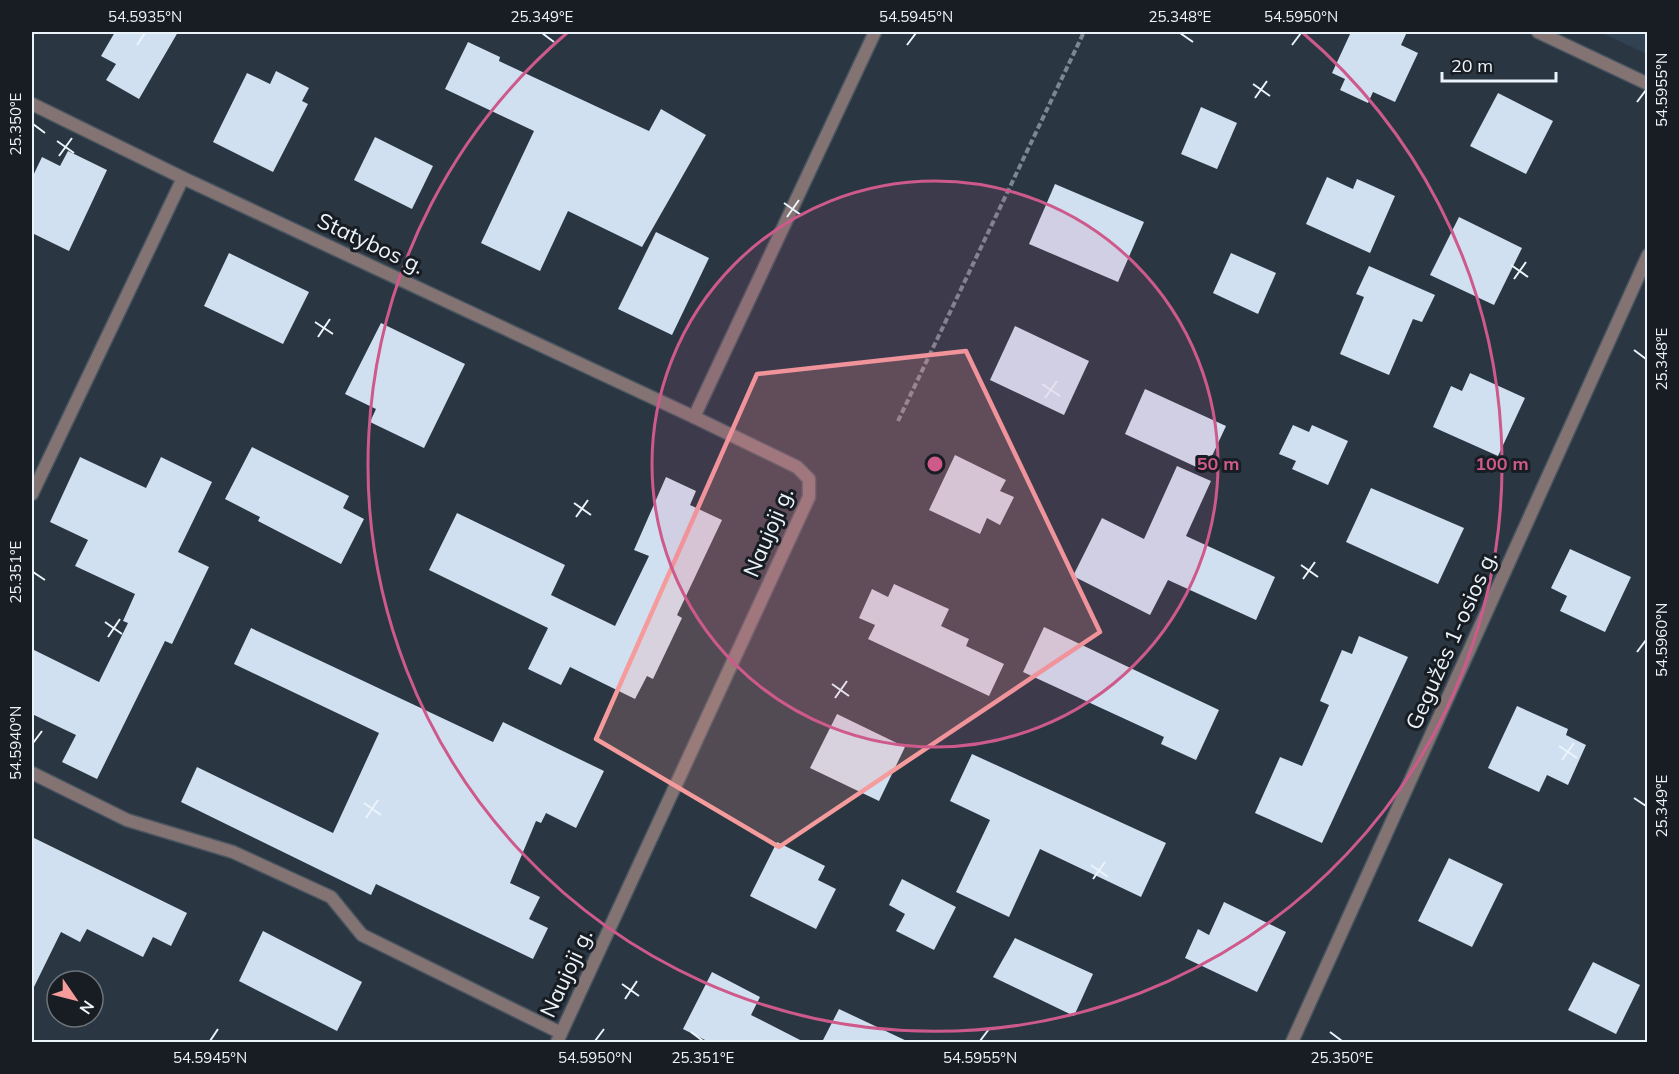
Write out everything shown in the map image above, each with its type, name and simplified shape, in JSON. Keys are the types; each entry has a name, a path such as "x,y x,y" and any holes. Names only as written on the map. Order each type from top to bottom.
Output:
{"street":[{"path":"694,417 875,32"},
{"path":"1538,32 1647,84"},
{"name":"Statybos g.","path":"32,104 183,178 694,417"},
{"path":"32,494 183,178"},
{"name":"Gegužės 1-osios g.","path":"1292,1042 1647,255"},
{"name":"Naujoji g.","path":"559,1038 809,497 809,479 797,467 694,417"},
{"path":"32,773 127,820 233,852 331,897 362,935 559,1038"}],"path":[{"path":"898,421 1084,32"}],"highlighted area":[{"path":"966,351 1100,632 779,847 596,739 757,374"}],"shaded area":[{"path":"1600,32 1647,32 1647,54"}],"building":[{"path":"115,32 178,32 139,99 106,80 116,64 101,56"},
{"path":"1351,32 1407,32 1401,45 1418,53 1395,102 1373,92 1368,103 1340,90 1345,79 1332,73"},
{"path":"468,42 500,57 499,61 649,131 661,109 706,135 642,247 568,211 540,271 481,243 534,131 445,89"},
{"path":"276,71 309,88 302,101 308,104 273,172 213,142 247,73 270,84"},
{"path":"1498,93 1553,121 1526,174 1470,146"},
{"path":"1201,107 1237,123 1217,169 1181,154"},
{"path":"375,137 433,166 412,209 354,180"},
{"path":"68,151 107,170 69,251 32,233 32,178 42,157 60,166"},
{"path":"1327,177 1353,189 1357,179 1395,196 1370,253 1306,224"},
{"path":"1055,184 1144,222 1118,282 1029,244"},
{"path":"1459,217 1522,248 1494,305 1430,275"},
{"path":"656,232 709,258 672,335 618,309"},
{"path":"229,253 309,292 283,344 204,306"},
{"path":"1231,253 1276,273 1258,314 1213,293"},
{"path":"1369,266 1435,295 1422,322 1413,319 1389,375 1340,354 1364,297 1356,294"},
{"path":"381,323 465,364 424,448 370,422 376,409 345,394"},
{"path":"1015,326 1089,361 1064,415 990,380"},
{"path":"1470,373 1525,398 1498,456 1433,427 1451,386 1462,391"},
{"path":"1145,389 1226,426 1205,471 1125,434"},
{"path":"1293,425 1309,432 1312,425 1348,441 1328,485 1292,469 1296,461 1279,454"},
{"path":"252,447 349,496 343,508 364,519 341,564 258,521 260,517 225,499"},
{"path":"955,455 1006,480 1000,491 1014,497 1000,525 987,518 980,534 929,510"},
{"path":"80,457 146,488 161,457 212,482 178,552 209,567 172,644 165,641 97,779 62,762 76,735 32,714 32,649 99,682 128,623 123,621 135,594 75,566 88,540 50,522"},
{"path":"1177,466 1211,481 1186,536 1275,577 1256,620 1168,580 1150,615 1073,576 1102,518 1144,539"},
{"path":"666,477 696,491 690,505 722,520 677,615 682,618 653,679 647,676 635,699 570,667 561,685 528,669 548,628 429,570 457,513 565,565 551,595 615,626 649,556 634,550"},
{"path":"1371,488 1464,528 1438,584 1346,542"},
{"path":"1570,549 1631,577 1605,632 1560,611 1567,596 1551,588"},
{"path":"894,584 949,609 941,626 969,639 966,646 1004,664 989,696 868,639 875,625 859,618 872,589 888,597"},
{"path":"1044,627 1219,710 1196,760 1161,744 1164,737 1023,672"},
{"path":"251,628 493,742 503,722 604,771 576,828 546,813 541,823 536,821 510,883 540,897 529,919 548,928 533,959 376,884 371,895 181,802 197,767 333,833 379,733 234,664"},
{"path":"1359,636 1408,657 1322,843 1255,813 1280,757 1302,766 1329,705 1320,701 1342,650 1352,654"},
{"path":"1517,706 1568,729 1566,735 1586,745 1568,785 1547,775 1539,792 1488,768"},
{"path":"837,714 905,747 879,801 810,768"},
{"path":"972,754 1166,843 1141,897 1040,849 1009,917 956,892 990,820 950,801"},
{"path":"32,837 187,913 171,946 153,937 143,957 87,929 80,942 61,932 32,991"},
{"path":"777,842 825,866 818,880 836,889 816,929 750,896"},
{"path":"1449,858 1503,884 1472,947 1418,921"},
{"path":"902,879 956,907 934,950 896,931 905,914 889,905"},
{"path":"1224,902 1286,932 1257,992 1185,958 1198,929 1209,935"},
{"path":"263,931 362,982 337,1031 239,981"},
{"path":"1015,938 1093,974 1074,1016 993,977"},
{"path":"1593,962 1640,985 1616,1034 1568,1010"},
{"path":"712,972 760,997 751,1015 804,1042 709,1042 683,1029"},
{"path":"839,1009 909,1042 822,1042"}]}
